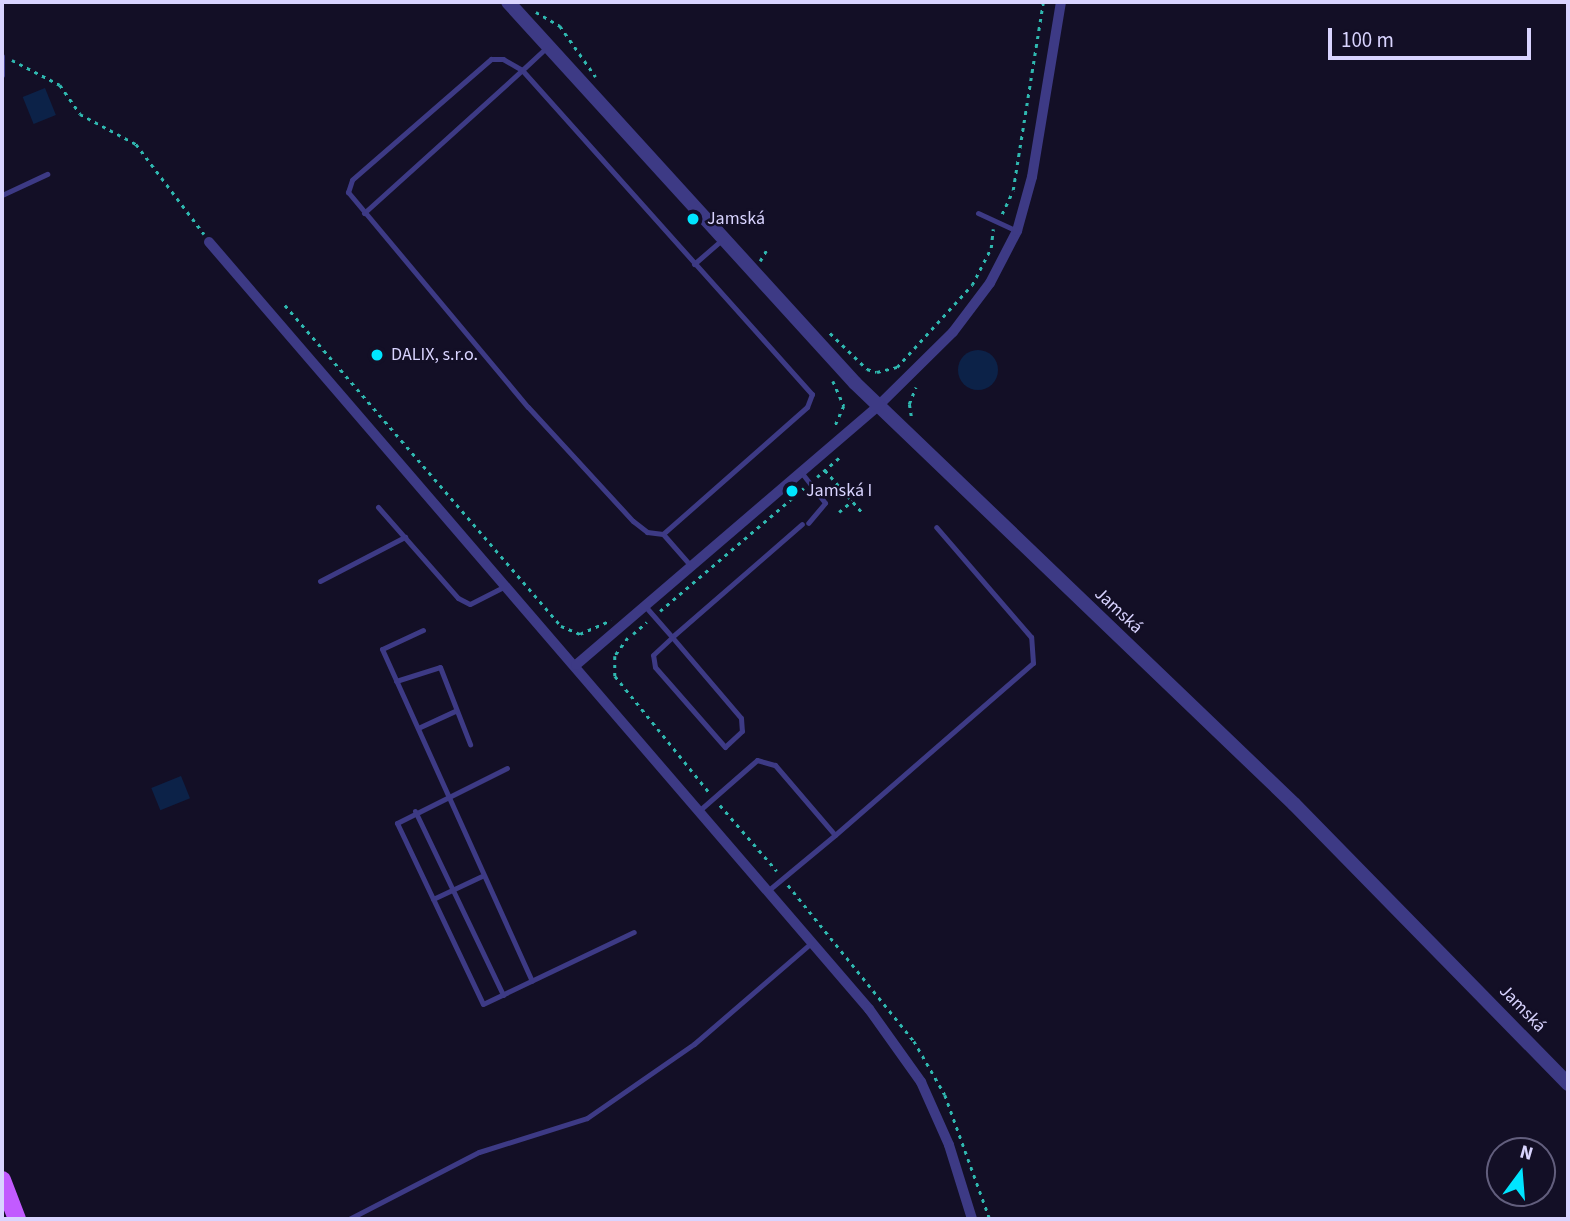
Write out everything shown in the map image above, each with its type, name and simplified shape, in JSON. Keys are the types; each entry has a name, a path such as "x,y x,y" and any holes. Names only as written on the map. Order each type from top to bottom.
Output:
{"main road":[{"path":"2,1180 17,1219"}],"street":[{"name":"Jamská","path":"508,2 878,406 1294,803 1568,1084"},
{"path":"576,665 878,406 953,332 990,283 1017,232 1032,177 1061,2"},
{"path":"209,243 814,940 921,1082 949,1145 972,1219"}],"lane":[{"path":"364,213 547,47"},
{"path":"2,55 2,75"},
{"path":"663,534 812,400 809,389 522,70 503,59 491,60 352,180 348,192 528,407 633,521 647,532 663,534 691,566"},
{"path":"2,195 47,174"},
{"path":"978,213 1017,232"},
{"path":"694,264 723,239"},
{"path":"645,606 672,637 741,718 741,731 725,747 654,667 653,655 672,637 805,523 825,503 801,472"},
{"path":"378,507 458,598 470,604 506,585"},
{"path":"770,889 1033,663 1031,637 936,527"},
{"path":"320,580 405,537"},
{"path":"423,630 382,649 449,795 482,876 532,981"},
{"path":"396,681 440,667 470,744"},
{"path":"418,728 455,710"},
{"path":"701,809 753,764 766,759 835,835"},
{"path":"507,768 398,820 397,828 483,1004 635,932"},
{"path":"415,811 503,995"},
{"path":"433,899 482,876"},
{"path":"349,1219 479,1152 587,1118 694,1044 814,940"}],"path":[{"path":"1001,215 1013,190 1043,2"},
{"path":"534,11 560,26 578,46 602,86"},
{"path":"2,55 60,85 80,114 136,144 187,205 209,243"},
{"path":"822,325 867,369 877,372 897,367 972,285 991,248 990,234"},
{"path":"766,251 760,261 768,271"},
{"path":"285,305 561,626 580,634 609,618"},
{"path":"827,374 844,406 832,429"},
{"path":"628,638 841,456"},
{"path":"825,470 861,511"},
{"path":"839,512 852,501"}],"water":[{"path":"45,88 56,115 34,124 23,97"},
{"path":"978,350 986,351 992,356 997,362 997,378 992,384 986,389 978,390 970,389 964,384 959,378 958,370 959,362 964,356 970,351"},
{"path":"181,776 190,798 160,810 151,788"}],"place":[{"name":"Jamská","path":"693,219"},
{"name":"DALIX, s.r.o.","path":"377,355"},
{"name":"Jamská I","path":"792,491"}]}
